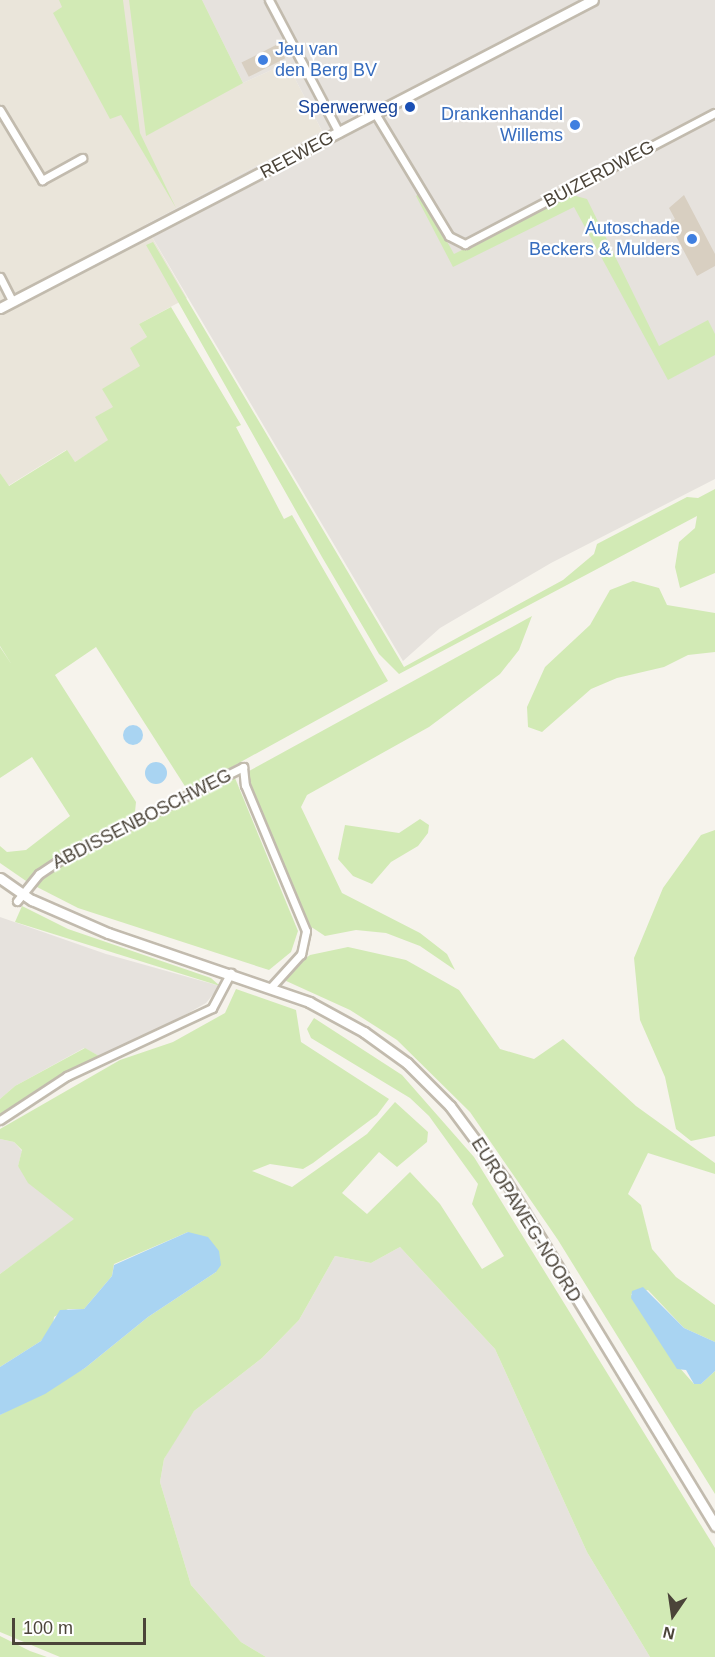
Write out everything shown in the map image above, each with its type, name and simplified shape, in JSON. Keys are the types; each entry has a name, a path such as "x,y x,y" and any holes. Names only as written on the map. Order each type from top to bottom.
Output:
{"street":[{"path":"269,0 339,133"},
{"name":"REEWEG","path":"0,308 376,115 593,0"},
{"path":"0,110 42,180 82,158"},
{"name":"BUIZERDWEG","path":"376,115 449,236 465,244 715,113"},
{"path":"0,277 12,301"},
{"name":"ABDISSENBOSCHWEG","path":"20,898 39,874 63,858 243,767 244,785 306,931 301,954 272,987"},
{"name":"EUROPAWEG-NOORD","path":"0,878 20,898 108,933 272,987 327,1011 386,1046 450,1106 505,1180 715,1526"},
{"path":"0,1120 67,1076 212,1008 231,973"}],"shaded area":[{"path":"0,0 202,0 243,83 287,63 322,131 145,225 187,298 139,324 147,337 141,366 113,407 109,440 75,462 66,450 8,486 0,473"},
{"path":"202,0 715,0 715,479 551,563 440,628 403,661 145,225 322,131 287,63 243,83"},
{"path":"0,917 106,954 220,986 206,1003 169,1024 99,1056 84,1048 15,1086 0,1099"},
{"path":"0,1139 14,1142 22,1151 18,1166 75,1219 0,1274"},
{"path":"400,1247 495,1349 587,1552 650,1657 266,1657 241,1642 191,1585 160,1482 164,1459 179,1432 194,1411 262,1358 299,1320 335,1256 371,1263"}],"green space":[{"path":"59,0 123,0 140,133 176,208 121,115 110,119 53,13 62,7"},
{"path":"129,0 202,0 243,83 146,136"},
{"path":"420,193 454,254 572,195 587,199 659,346 708,320 715,334 715,355 668,380 574,207 453,267 416,196"},
{"path":"153,242 404,667 563,580 594,554 597,544 687,497 698,498 715,489 715,573 680,588 675,567 679,542 695,528 697,516 399,674 379,654 322,557 146,245"},
{"path":"171,307 241,425 236,427 284,519 292,515 388,681 188,791 96,647 55,675 136,802 135,812 39,870 29,883 0,863 0,846 7,852 26,850 70,816 32,757 0,778 0,647 12,665 0,646 0,473 9,486 67,450 75,462 108,440 95,417 113,407 102,389 140,366 130,348 147,337 139,324"},
{"path":"633,581 659,588 667,605 715,613 715,652 688,655 664,667 617,678 591,689 542,732 528,727 527,707 545,667 590,625 610,590"},
{"path":"532,616 519,650 500,674 429,727 307,795 301,807 342,893 420,933 447,954 455,970 420,946 386,933 356,930 325,936 308,925 246,783 249,771"},
{"path":"235,778 298,931 291,952 269,970 78,908 35,886 41,876 55,865"},
{"path":"420,819 429,825 428,833 418,846 391,862 372,884 353,876 338,859 345,825 399,833"},
{"path":"715,830 715,1136 691,1141 676,1129 665,1077 640,1020 634,958 663,888 701,835"},
{"path":"22,906 68,929 211,978 220,986 15,922"},
{"path":"348,947 406,960 459,990 500,1049 534,1059 563,1039 636,1106 715,1163 715,1174 648,1153 628,1194 641,1205 652,1249 676,1277 715,1305 715,1342 684,1328 648,1290 631,1294 670,1357 694,1384 701,1384 715,1371 715,1494 558,1240 470,1112 397,1040 350,1010 284,980 285,974 310,955"},
{"path":"236,989 296,1010 301,1042 389,1099 377,1115 303,1169 270,1164 252,1171 292,1187 367,1134 395,1102 428,1132 427,1142 397,1167 379,1152 342,1193 367,1214 410,1172 440,1204 482,1269 504,1256 472,1204 478,1184 429,1116 410,1098 311,1038 307,1029 314,1018 402,1075 474,1157 715,1548 715,1657 650,1657 587,1552 495,1349 400,1247 371,1263 335,1256 299,1320 262,1358 194,1411 164,1459 160,1482 191,1585 241,1642 266,1657 60,1657 0,1632 0,1415 85,1368 148,1317 216,1272 188,1232 114,1264 112,1276 84,1309 68,1309 54,1317 53,1327 41,1341 0,1367 0,1274 74,1219 28,1183 18,1166 22,1150 14,1142 0,1139 0,1129 120,1060 173,1042 225,1013"},
{"path":"85,1048 99,1056 0,1115 0,1099 15,1086"},
{"path":"0,1636 30,1651 47,1657 0,1657"}],"water":[{"path":"133,725 140,728 143,735 140,742 133,745 126,742 123,735 126,728"},
{"path":"156,762 164,765 167,773 164,781 156,784 148,781 145,773 148,765"},
{"path":"188,1232 208,1237 219,1251 221,1265 216,1272 148,1317 85,1368 45,1394 0,1415 0,1367 41,1341 60,1310 84,1309 112,1276 114,1265"},
{"path":"643,1287 684,1328 715,1342 715,1371 701,1384 694,1384 686,1370 677,1369 631,1298 632,1291"}],"building":[{"name":"Jeu van den Berg BV","path":"278,44 285,58 249,77 241,63"},
{"name":"Autoschade Beckers & Mulders","path":"684,195 715,254 715,266 697,276 669,223 675,219 669,208"}],"place":[{"name":"Jeu van den Berg BV","path":"263,60"},
{"name":"Sperwerweg","path":"410,107"},
{"name":"Drankenhandel Willems","path":"575,125"},
{"name":"Autoschade Beckers & Mulders","path":"692,239"}]}
